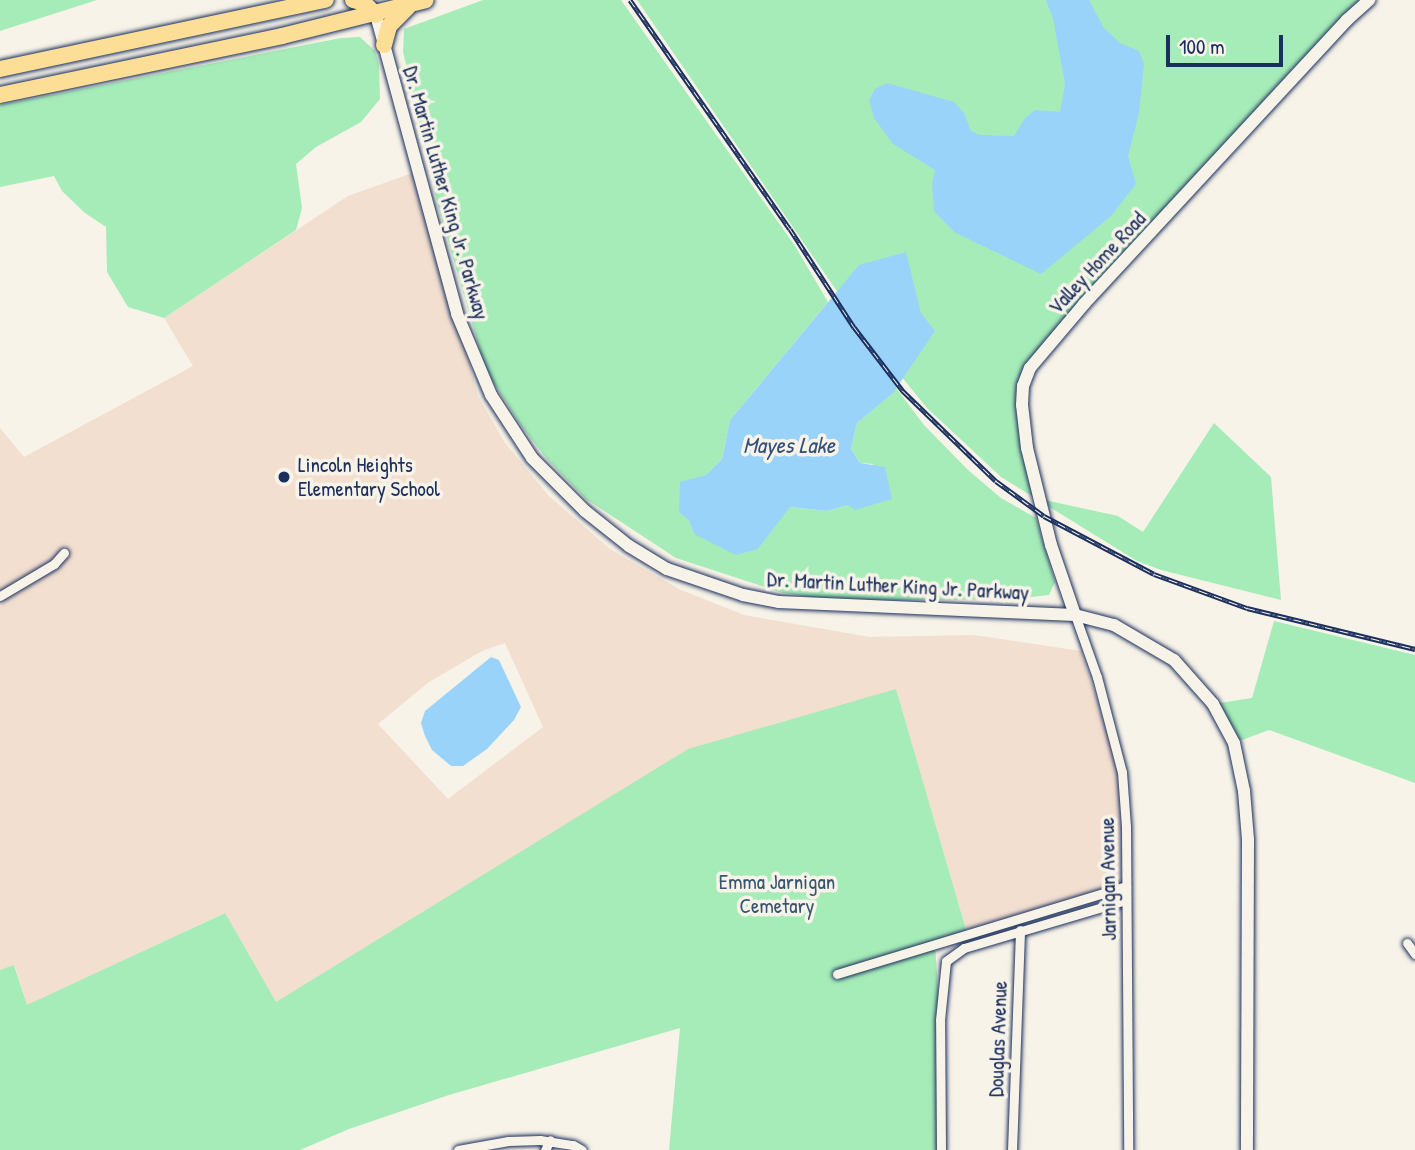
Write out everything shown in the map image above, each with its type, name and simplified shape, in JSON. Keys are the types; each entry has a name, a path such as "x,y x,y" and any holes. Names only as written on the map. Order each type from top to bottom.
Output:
{"highway":[{"path":"0,69 326,0"},
{"path":"353,0 378,7"},
{"path":"0,96 378,7 418,2"},
{"path":"384,45 389,26 418,2"}],"main road":[{"name":"Valley Home Road","path":"1075,615 1051,545 1027,448 1021,405 1023,386 1030,368 1084,304 1369,0"},
{"name":"Dr. Martin Luther King Jr. Parkway","path":"378,7 384,45 457,314 491,395 532,458 585,511 629,545 667,569 743,595 779,602 1075,615 1114,625 1174,660 1213,704 1234,743 1244,791 1248,839 1247,1150"}],"street":[{"path":"0,596 54,564 64,553"},
{"name":"Jarnigan Avenue","path":"1075,615 1097,677 1122,772 1126,886 1128,1150"},
{"path":"837,974 1126,886"},
{"path":"941,1150 940,1020 946,961 964,948 1126,900"},
{"name":"Douglas Avenue","path":"1012,1150 1020,930"},
{"path":"1407,943 1415,954"},
{"path":"545,1150 550,1140"},
{"path":"458,1150 508,1141 550,1140 582,1150"}],"shaded area":[{"path":"418,171 478,396 505,443 549,496 610,549 679,589 744,615 870,637 974,635 1081,651 1113,750 1119,781 1126,886 967,933 896,690 276,1002 224,913 27,1006 15,966 0,970 0,428 24,457 193,366 164,318 348,196","holes":["505,643 543,727 448,799 378,724 429,682 482,651"]}],"green space":[{"path":"0,0 97,0 0,31"},
{"path":"483,0 621,0 795,246 828,302 730,420 722,459 706,475 679,512 689,521 694,534 758,549 789,507 827,511 848,505 873,464 860,463 851,449 857,423 896,388 924,425 967,469 1001,498 1036,518 1055,582 1049,595 1014,599 841,601 783,593 676,558 586,499 546,458 522,427 486,371 438,206 403,52 404,29"},
{"path":"637,0 1369,0 1103,286 1023,386 1040,499 1118,516 1143,532 1214,423 1271,477 1281,600 1161,570 1137,561 1001,477 927,408 883,354"},
{"path":"360,37 375,51 379,64 380,99 361,122 316,147 296,164 302,208 296,230 164,318 128,307 107,272 106,227 85,213 62,191 54,176 0,187 0,105 341,38"},
{"path":"1274,621 1415,655 1415,783 1269,730 1234,743 1213,704 1252,698"},
{"name":"Emma Jarnigan Cemetary","path":"896,689 967,933 935,943 940,1020 941,1150 669,1150 680,1028 449,1095 349,1129 300,1150 0,1150 0,970 14,965 27,1005 225,913 276,1002 688,749"}],"water":[{"path":"1046,0 1089,0 1104,28 1120,43 1139,51 1144,64 1139,113 1128,156 1136,184 1111,216 1041,274 954,232 934,211 932,184 935,170 893,144 874,118 869,100 875,89 887,83 954,102 964,113 971,131 980,135 1014,136 1025,118 1035,110 1060,112 1065,84 1053,19"},
{"name":"Mayes Lake","path":"906,252 921,313 935,331 893,393 857,423 851,449 860,463 885,467 892,499 855,510 848,505 827,511 790,507 758,549 736,555 694,534 689,521 679,512 680,482 706,475 722,459 730,420 859,265"},
{"path":"491,657 499,660 521,707 514,720 487,749 463,766 451,766 432,750 425,736 421,723 425,711"}],"railway":[{"path":"630,0 790,229 854,327 903,391 996,481 1044,516 1154,574 1247,608 1415,649"}],"place":[{"name":"Lincoln Heights Elementary School","path":"284,477"}]}
